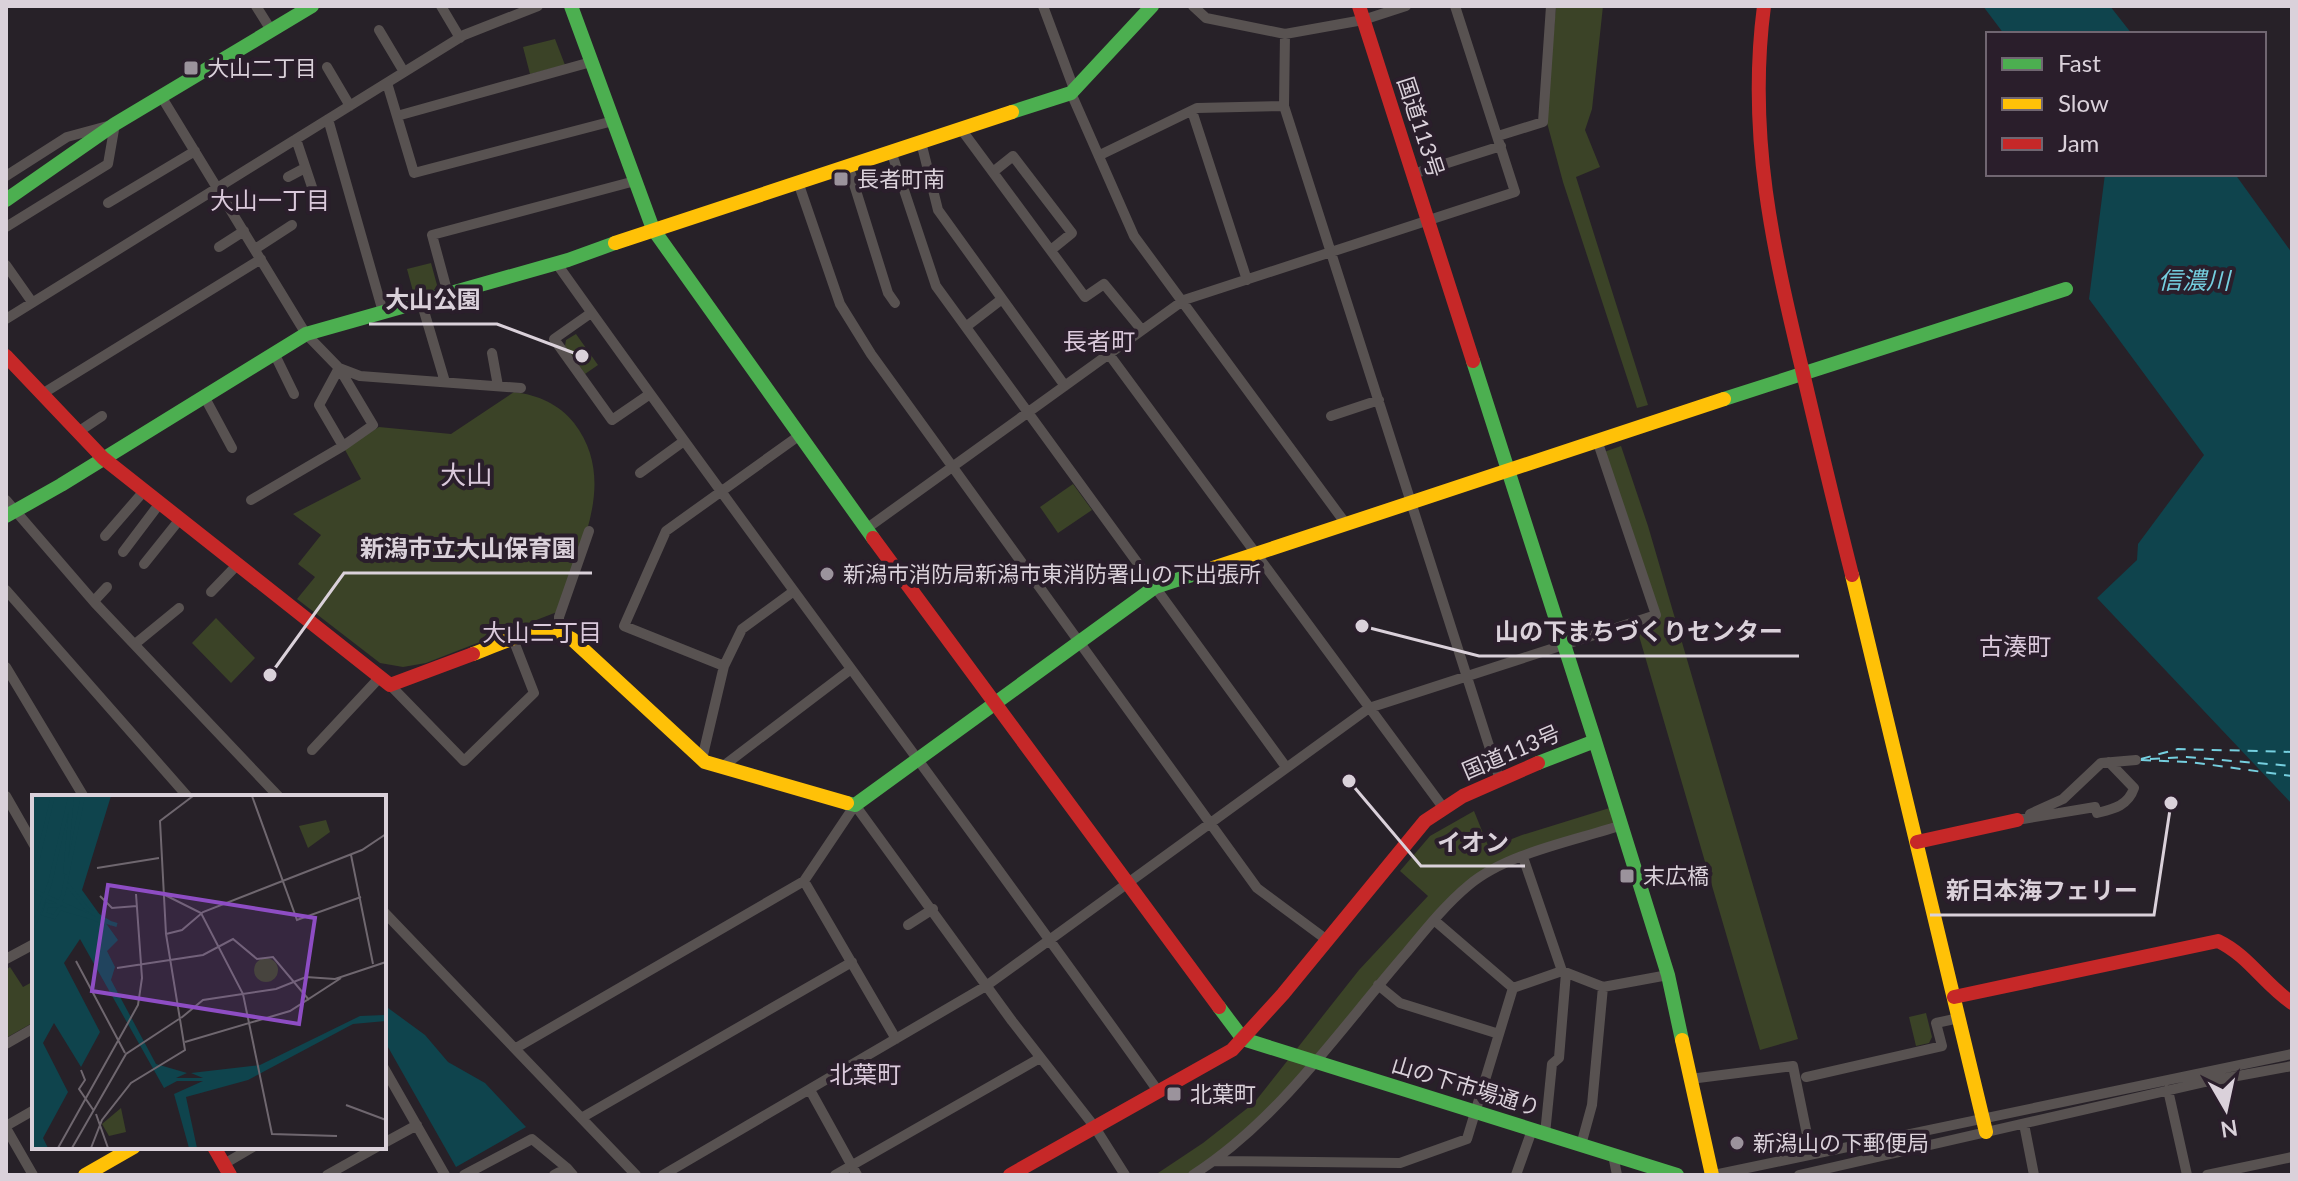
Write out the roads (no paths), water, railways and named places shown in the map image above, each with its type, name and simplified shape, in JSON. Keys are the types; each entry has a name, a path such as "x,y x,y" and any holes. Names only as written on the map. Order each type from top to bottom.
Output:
{"main road":[{"path":"6,200 115,124 312,6"},
{"path":"571,6 653,229 866,529 1243,1039"},
{"path":"9,509 103,458 306,334 557,264 653,229 1072,91 1152,6"},
{"path":"1764,6 1760,33 1758,134 1772,232 1984,1125"},
{"name":"国道113号","path":"1010,1175 1232,1050 1425,821 1442,806 1595,741 1361,13"},
{"path":"6,356 103,458 386,681 533,632 559,631 572,639 702,759 855,805 1155,587 2066,289"},
{"path":"1595,741 1668,975 1713,1175"},
{"path":"1917,842 2017,820"},
{"path":"1954,997 2218,941 2237,950 2273,990 2292,1003"},
{"name":"山の下市場通り","path":"1243,1039 1677,1175"},
{"path":"85,1175 130,1149"},
{"path":"215,1149 227,1169"}],"street":[{"path":"256,6 271,30"},
{"path":"441,6 460,38"},
{"path":"6,319 460,38 538,6"},
{"path":"1043,6 1072,91 1134,236 1346,524"},
{"path":"1193,6 1206,18 1285,34 1361,13 1406,6"},
{"path":"866,529 1184,300 1515,192 1455,6"},
{"path":"1413,174 1543,122 1551,6"},
{"path":"379,30 404,72"},
{"path":"1285,34 1284,106 1500,780"},
{"path":"397,116 591,62"},
{"path":"327,67 350,106"},
{"path":"387,83 414,173 613,121"},
{"path":"161,96 306,334 339,368 373,425 251,500"},
{"path":"1100,155 1197,108 1284,106"},
{"path":"1192,111 1247,280"},
{"path":"328,119 383,312"},
{"path":"6,176 67,137 115,124 108,164 6,227"},
{"path":"961,129 1085,297 1104,284 1141,329"},
{"path":"296,139 313,190"},
{"path":"921,142 938,210 1065,386"},
{"path":"108,203 195,151"},
{"path":"891,151 936,286 1286,767"},
{"path":"993,172 1013,156 1072,233 1051,250"},
{"path":"848,165 888,293 895,303"},
{"path":"288,177 305,168"},
{"path":"448,294 432,235 635,181"},
{"path":"798,182 840,304 871,354 1257,888 1327,940"},
{"path":"42,394 258,254 292,225"},
{"path":"219,247 244,231"},
{"path":"557,264 1158,1091"},
{"path":"6,265 32,302"},
{"path":"967,326 1002,299"},
{"path":"421,301 445,382"},
{"path":"591,313 554,339 612,420 650,394"},
{"path":"274,353 294,394"},
{"path":"492,353 498,386"},
{"path":"1108,353 1442,806"},
{"path":"339,368 360,376 521,388"},
{"path":"339,368 319,405 343,446"},
{"path":"204,396 232,448"},
{"path":"1331,416 1379,400"},
{"path":"78,432 102,416"},
{"path":"724,666 624,626 666,531 800,435"},
{"path":"663,1175 986,986 1369,708 1656,615 1597,440"},
{"path":"640,473 684,441"},
{"path":"105,536 144,491"},
{"path":"123,552 160,503"},
{"path":"9,509 277,795"},
{"path":"144,564 180,519"},
{"path":"559,631 559,617 589,531"},
{"path":"211,592 238,564"},
{"path":"94,601 107,587"},
{"path":"6,590 186,795"},
{"path":"702,759 724,666 742,629 794,591"},
{"path":"135,644 179,608"},
{"path":"312,750 386,681 464,761 534,693 513,639"},
{"path":"6,667 83,795"},
{"path":"722,767 851,669"},
{"path":"2017,820 2063,799 2101,763 2136,760"},
{"path":"2017,820 2095,807 2097,813 2117,809 2130,797 2134,788 2109,762"},
{"path":"6,796 32,842"},
{"path":"516,1048 804,881 855,805 986,986 1094,1126 1125,1175"},
{"path":"1193,1175 1268,1115 1317,1063 1434,920 1469,885 1496,867 1622,825"},
{"path":"1516,1175 1539,1132 1552,1064 1559,1058 1564,972 1523,857"},
{"path":"804,881 896,1039"},
{"path":"908,925 933,909"},
{"path":"386,914 636,1175"},
{"path":"1434,920 1513,988"},
{"path":"6,959 32,945"},
{"path":"583,1117 852,962"},
{"path":"1513,988 1564,972 1603,987 1668,975"},
{"path":"1378,985 1400,1003 1499,1034"},
{"path":"1581,1145 1592,1105 1603,987"},
{"path":"1214,1161 1400,1163 1467,1139 1513,988"},
{"path":"1806,1077 1942,1046 1936,1023 1959,1018"},
{"path":"6,1044 32,1029"},
{"path":"1799,1175 1984,1125 2292,1054"},
{"path":"835,1175 854,1170 1040,1058"},
{"path":"1690,1079 1793,1066 1811,1154"},
{"path":"1713,1175 1811,1154 1984,1125 2024,1124 2168,1090 2292,1066"},
{"path":"386,1072 445,1175"},
{"path":"810,1090 854,1170"},
{"path":"2168,1090 2187,1175"},
{"path":"32,1111 6,1127 33,1175"},
{"path":"2024,1124 2034,1175"},
{"path":"386,1142 417,1125"},
{"path":"464,1175 532,1139 570,1172"},
{"path":"227,1169 251,1149"},
{"path":"327,1175 373,1149"},
{"path":"1613,1155 1617,1175"},
{"path":"2207,1175 2292,1157"},
{"path":"1304,1162 1304,1175"},
{"path":"554,1175 570,1172"}],"water":[{"path":"1983,6 2110,6 2130,32 2002,32"},
{"name":"信濃川","path":"2105,176 2236,176 2292,253 2292,804 2097,598 2137,560 2138,544 2204,455 2089,299"},
{"path":"386,1006 425,1035 448,1062 485,1083 526,1127 456,1167 386,1044"}],"place":[{"name":"大山二丁目","path":"191,68"},
{"name":"長者町南","path":"841,179"},
{"name":"大山公園","path":"582,356"},
{"name":"新潟市消防局新潟市東消防署山の下出張所","path":"827,574"},
{"name":"山の下まちづくりセンター","path":"1362,626"},
{"name":"新潟市立大山保育園","path":"270,675"},
{"name":"イオン","path":"1349,781"},
{"name":"新日本海フェリー","path":"2171,803"},
{"name":"末広橋","path":"1627,876"},
{"name":"北葉町","path":"1174,1094"},
{"name":"新潟山の下郵便局","path":"1737,1143"}],"district":[{"name":"大山一丁目","path":"270,201"},
{"name":"長者町","path":"1099,342"},
{"name":"大山","path":"466,475"},
{"name":"大山二丁目","path":"542,633"},
{"name":"古湊町","path":"2015,647"},
{"name":"北葉町","path":"865,1075"}]}
